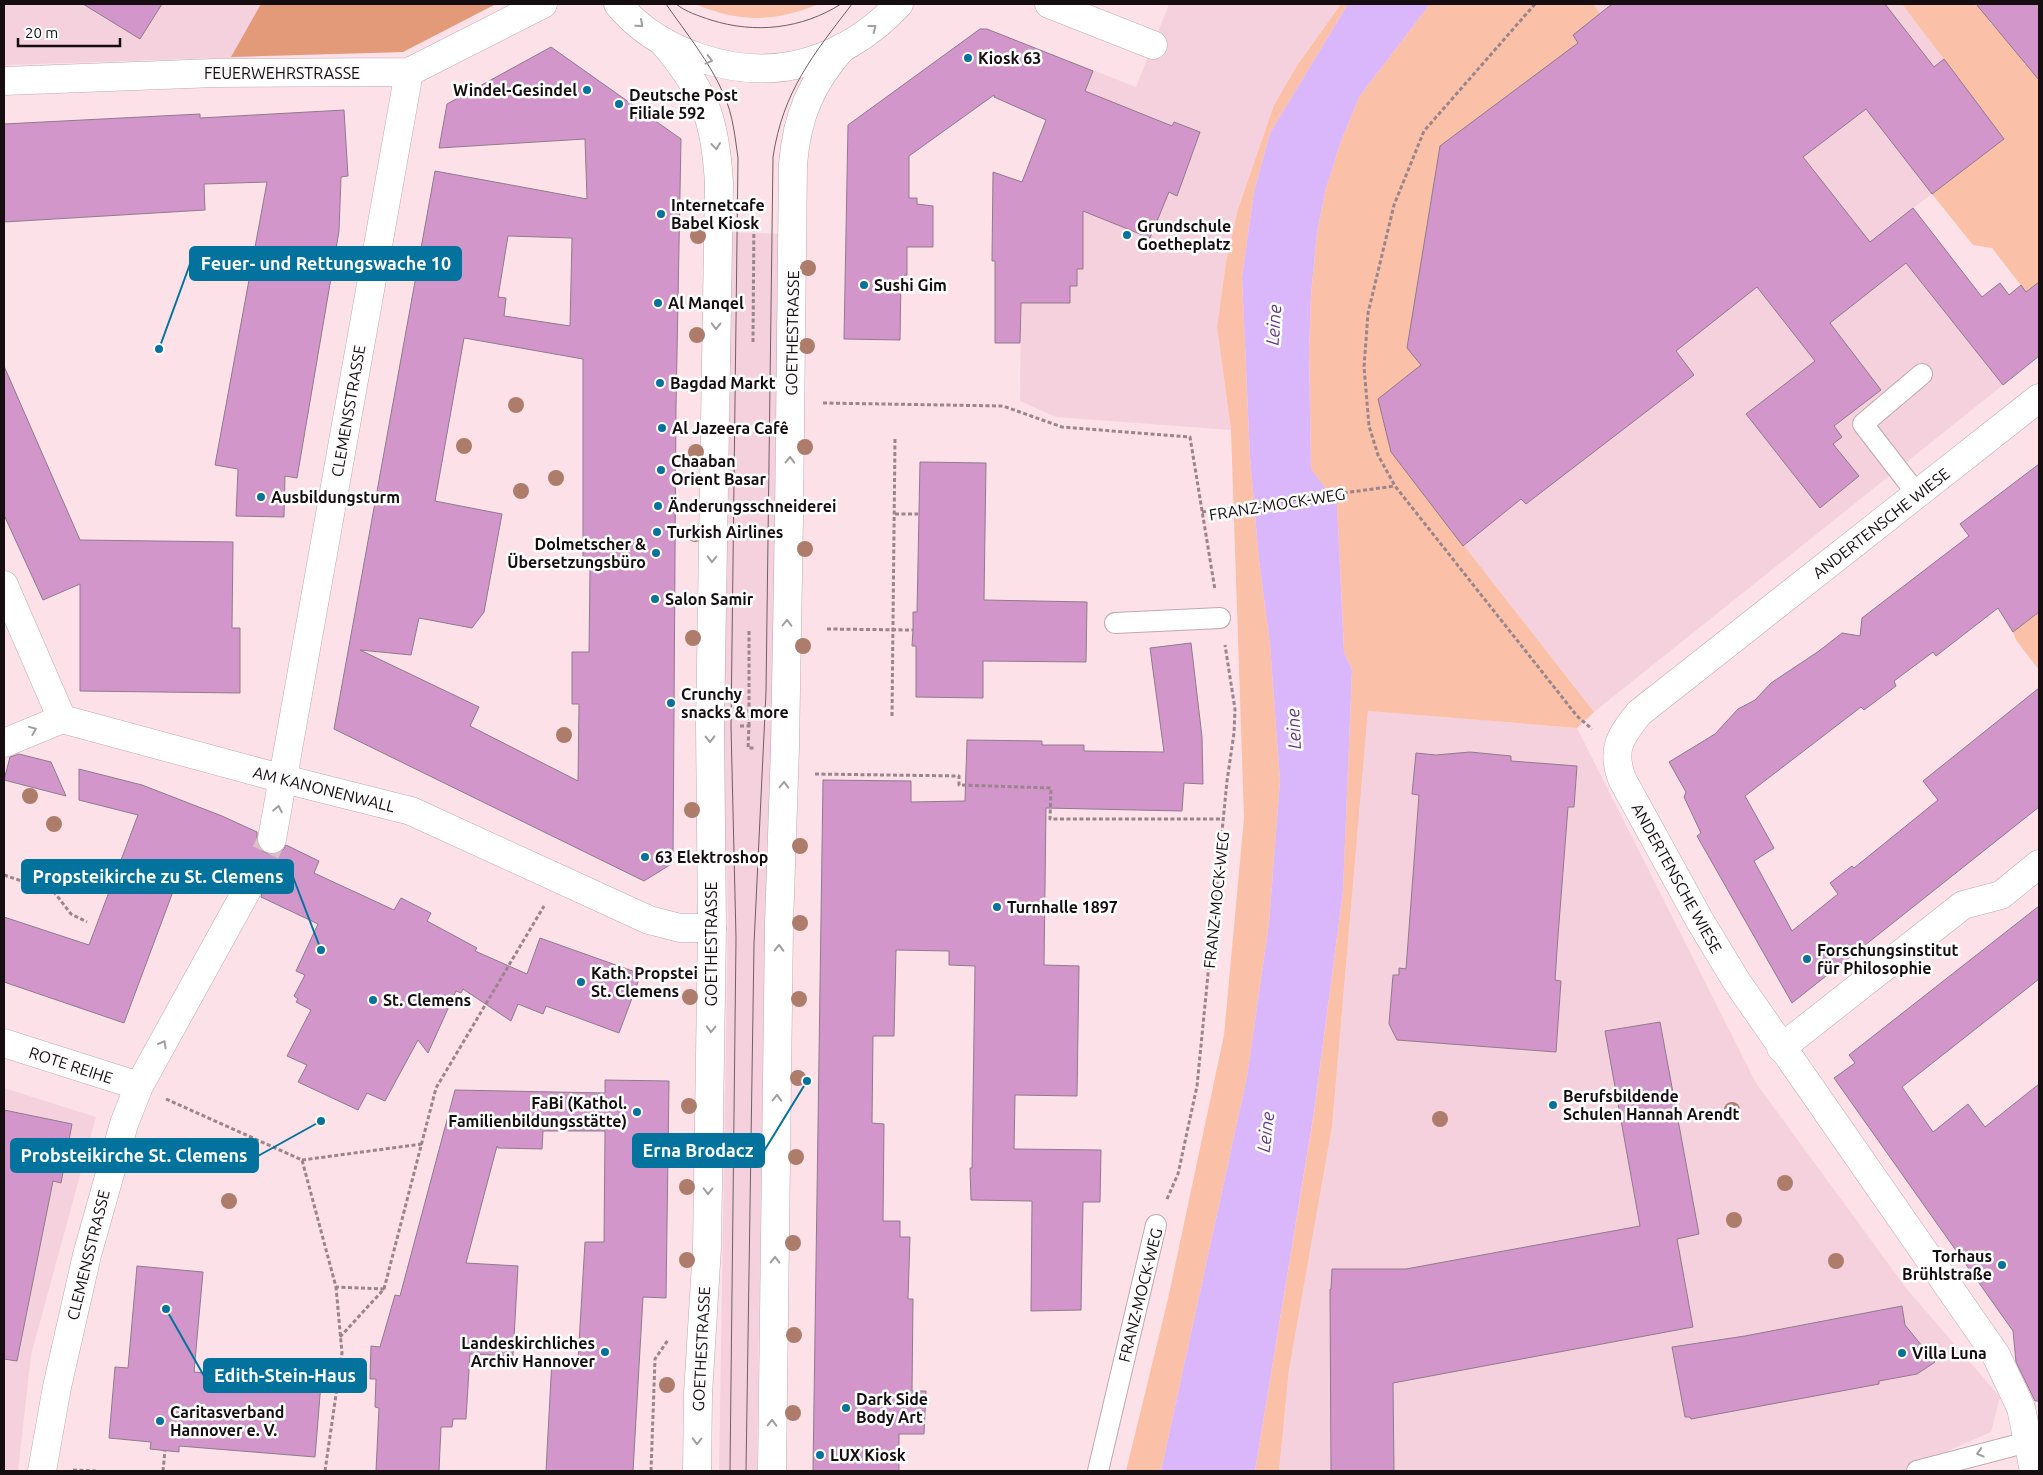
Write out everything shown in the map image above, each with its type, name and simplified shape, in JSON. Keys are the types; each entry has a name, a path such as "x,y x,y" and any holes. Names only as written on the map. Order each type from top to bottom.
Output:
{"street":[{"name":"FEUERWEHRSTRASSE","path":"4,81 215,73 409,72 543,4"},
{"path":"618,4 663,42 704,59 736,66 760,67 794,65 824,56 844,47 871,31 899,4"},
{"path":"1049,4 1153,45"},
{"name":"GOETHESTRASSE","path":"663,42 684,68 701,96 714,131 718,166 710,725 712,928 707,1247 698,1394 697,1471"},
{"name":"GOETHESTRASSE","path":"772,1471 779,924 786,748 793,164 798,125 809,99 830,62 844,47"},
{"name":"CLEMENSSTRASSE","path":"272,839 409,72"},
{"name":"ANDERTENSCHE WIESE","path":"2034,1471 2033,1439 2021,1408 1996,1355 1781,1048 1737,982 1622,779 1616,764 1616,748 1626,729 1639,713 2039,398"},
{"path":"4,585 62,719 4,743"},
{"name":"AM KANONENWALL","path":"62,719 411,811 665,925 680,928 712,928"},
{"path":"1781,1048 1963,905 2001,895 2039,864"},
{"name":"CLEMENSSTRASSE","path":"42,1471 87,1255 118,1142 139,1086 247,890"},
{"name":"ROTE REIHE","path":"4,1043 139,1086"}],"lane":[{"path":"1917,494 1863,424 1922,374"},
{"path":"1115,623 1220,618"},
{"name":"FRANZ-MOCK-WEG","path":"1098,1471 1156,1225"},
{"path":"1917,1471 2033,1439"}],"path":[{"path":"1534,4 1424,131 1394,205 1368,313 1364,367 1369,426 1378,455 1395,486 1576,716 1616,748"},
{"path":"753,342 754,215"},
{"path":"791,402 1003,406 1062,428 1190,437 1202,512"},
{"path":"892,716 895,438"},
{"name":"FRANZ-MOCK-WEG","path":"1156,1225 1178,1174 1197,1086 1223,819 1234,732 1234,710 1202,512 1395,486"},
{"path":"895,514 918,514"},
{"path":"826,628 913,630"},
{"path":"749,629 748,748 786,748"},
{"path":"710,725 749,726"},
{"path":"814,774 959,776 959,785 1051,788 1050,819 1223,819"},
{"path":"4,875 54,892 71,914 87,922"},
{"path":"340,1337 384,1289 436,1088 541,910 562,879"},
{"path":"139,1086 302,1160 422,1144"},
{"path":"302,1160 336,1287 342,1353 325,1471"},
{"path":"336,1287 384,1289"},
{"path":"651,1471 655,1359"},
{"path":"163,1471 165,1450"}],"shaded area":[{"path":"4,4 466,4 403,52 4,65"},
{"path":"261,4 496,4 403,52 231,57"},
{"path":"695,4 819,4 787,14 757,18 727,15"},
{"name":"Grundschule Goetheplatz","path":"1169,4 1341,4 1298,64 1274,105 1238,209 1226,262 1217,327 1231,430 1056,417 1020,401 1022,182 1070,61 1136,87"},
{"path":"1341,4 1348,4 1270,133 1254,192 1242,277 1250,457 1259,560 1270,644 1280,781 1269,923 1247,1077 1161,1471 1126,1471 1168,1299 1224,1035 1244,818 1231,430 1217,327 1226,262 1238,209 1274,105 1298,64"},
{"path":"1430,4 1593,4 1600,13 1573,35 1578,43 1440,146 1407,348 1421,365 1378,400 1391,452 1594,712 1577,728 1368,711 1332,1127 1289,1370 1279,1471 1255,1471 1314,1113 1343,891 1352,670 1344,652 1337,504 1311,470 1309,351 1311,295 1317,233 1325,192 1340,144 1359,97"},
{"path":"1576,4 1902,4 2004,139 1882,232 2003,385 1594,712 1391,452 1378,399 1407,348 1440,146"},
{"path":"1902,4 1974,4 1976,6 1982,4 1994,18 1990,22 1991,24 1993,24 2024,62 2024,65 2030,61 2039,72 2039,282 2026,292 1992,248 1973,245 1932,194 2004,139"},
{"path":"728,232 783,234 774,768 765,918 757,1471 719,1471 728,916 722,745"},
{"path":"2039,612 2039,670 2016,640 2013,632"},
{"name":"Berufsbildende Schulen Hannah Arendt","path":"1368,711 1577,728 1756,1083 1906,1288 2000,1397 1991,1432 1902,1471 1279,1471 1289,1370 1332,1127"},
{"path":"4,1088 96,1117 31,1355 18,1471 4,1471"}],"water":[{"name":"Leine","path":"1348,4 1430,4 1359,97 1340,144 1325,192 1317,233 1311,295 1309,351 1311,469 1337,504 1344,652 1352,670 1343,891 1314,1112 1255,1471 1161,1471 1247,1077 1269,923 1280,781 1270,644 1259,560 1250,457 1242,277 1254,192 1270,133"}],"building":[{"path":"83,4 162,4 140,39"},
{"path":"1612,4 1885,4 1934,67 1944,59 2004,139 1932,194 1866,109 1803,157 1870,242 1913,208 1982,297 2000,283 2009,295 2021,285 2026,292 2039,282 2039,356 2003,385 1906,263 1830,323 1881,390 1834,426 1842,437 1833,444 1859,476 1820,508 1746,414 1815,361 1757,287 1676,351 1694,375 1526,504 1521,499 1463,546 1391,452 1378,399 1421,365 1407,348 1440,146 1578,43 1573,35"},
{"path":"1976,4 2039,4 2039,80"},
{"path":"980,29 987,29 1093,71 1085,91 1172,126 1174,122 1200,132 1177,196 1169,192 1150,238 1083,211 1083,269 1077,269 1077,286 1070,286 1070,303 1021,303 1020,343 995,343 995,261 992,261 993,172 1022,182 1046,120 994,97 994,95 909,156 909,198 917,198 917,204 933,206 933,247 907,247 907,275 901,276 900,340 844,339 848,125"},
{"path":"551,47 681,139 676,407 673,863 644,881 334,729 435,171 587,199 585,139 439,148 447,104","holes":["508,236 572,238 570,326 504,316 506,298 498,297","464,338 583,359 583,569 590,570 589,652 572,652 572,704 579,704 578,781 470,726 479,707 360,650 411,655 419,618 472,628 484,612 502,514 435,501"]},
{"path":"344,110 348,176 341,177 339,231 297,478 285,476 284,517 236,516 238,469 215,465 267,182 204,184 205,210 4,222 4,124 200,114 200,118"},
{"path":"4,366 80,540 233,542 232,628 240,628 240,693 80,691 80,584 43,600 4,515"},
{"path":"920,462 986,463 984,600 1087,602 1086,662 983,661 983,698 916,697 916,646 912,646 913,612 917,612"},
{"path":"2039,464 2039,612 2013,632 1998,608 1936,656 1933,652 1894,681 1896,686 1864,710 1861,707 1745,796 1774,848 1754,861 1792,931 1838,894 1830,883 1852,866 1854,868 1938,800 1923,781 2039,688 2039,807 1792,1003 1697,836 1701,833 1684,797 1686,792 1669,762 1715,734 1738,709 1755,700 1771,683 1842,633 1860,636 1862,618 1969,536 1960,524"},
{"path":"1191,643 1202,737 1203,784 1184,783 1182,811 1046,808 1044,965 1079,966 1077,1096 1015,1095 1014,1149 1101,1150 1100,1202 1083,1202 1081,1310 1031,1311 1032,1201 971,1200 970,1168 972,1168 975,966 949,965 949,951 896,950 894,1036 873,1036 872,1123 884,1124 883,1221 900,1221 900,1237 910,1237 908,1299 913,1299 912,1391 926,1391 924,1434 899,1434 899,1471 813,1471 823,780 911,781 911,802 965,801 967,740 1042,741 1042,745 1084,745 1084,751 1164,752 1150,648"},
{"path":"1470,752 1511,756 1511,761 1577,766 1574,807 1568,807 1558,936 1555,980 1561,981 1556,1052 1397,1040 1389,1024 1393,975 1399,975 1399,968 1406,969 1419,795 1412,794 1416,753 1436,755"},
{"path":"19,754 51,762 66,796 4,780 10,757"},
{"path":"79,769 142,785 222,816 257,832 257,844 262,851 269,854 277,854 286,845 319,861 314,873 394,910 401,898 431,913 427,921 477,948 475,951 527,974 540,938 641,974 619,1033 546,1006 543,1014 518,1004 511,1021 463,989 461,993 456,991 428,1053 418,1040 385,1101 367,1093 358,1110 298,1082 307,1065 287,1056 311,1010 296,1002 298,999 294,996 305,975 296,971 318,924 261,897 263,889 261,882 254,876 246,874 239,876 233,883 184,862 124,1023 4,982 4,917 89,945 138,815 79,800"},
{"path":"2039,906 2039,979 1902,1087 1933,1132 1968,1104 1985,1127 2039,1084 2039,1401 2035,1401 2016,1362 2013,1331 1834,1078 1855,1063 1849,1055"},
{"path":"1660,1022 1699,1234 1677,1239 1693,1327 1393,1383 1394,1471 1331,1471 1330,1289 1332,1269 1406,1269 1640,1226 1605,1031"},
{"path":"605,1080 669,1081 666,1298 643,1297 633,1471 546,1471 552,1359 578,1360 585,1242 604,1242 605,1131 543,1131 542,1149 498,1148 497,1146 466,1263 518,1266 513,1356 470,1354 466,1419 453,1419 452,1427 441,1427 439,1471 376,1471 379,1408 375,1407 376,1379 370,1379 371,1346 380,1347 395,1295 400,1296 455,1090 605,1093"},
{"path":"4,1110 72,1124 61,1183 53,1181 17,1361 4,1359"},
{"path":"137,1266 203,1272 194,1372 321,1383 315,1457 179,1446 179,1452 150,1449 151,1442 109,1438 115,1367 128,1368"},
{"path":"1902,1306 1905,1325 1935,1362 1917,1374 1879,1381 1879,1384 1691,1419 1690,1417 1685,1417 1672,1347 1745,1336"}],"tunnel":[{"path":"247,890 272,839"}],"tram line":[{"path":"666,4 712,71 724,95 730,110 738,158 731,726 736,938 730,1471"},
{"path":"676,4 688,12 711,20 744,27 761,28 794,24 810,19 841,4"},
{"path":"746,1471 754,944 766,692 773,157 784,112 792,93 813,57 852,4"}],"place":[{"name":"Kiosk 63","path":"968,58"},
{"name":"Windel-Gesindel","path":"587,90"},
{"name":"Deutsche Post Filiale 592","path":"619,104"},
{"name":"Internetcafe Babel Kiosk","path":"661,214"},
{"name":"Grundschule Goetheplatz","path":"1127,235"},
{"name":"Sushi Gim","path":"864,285"},
{"name":"Al Manqel","path":"658,303"},
{"name":"Feuer- und Rettungswache 10","path":"159,349"},
{"name":"Bagdad Markt","path":"660,383"},
{"name":"Al Jazeera Cafê","path":"662,428"},
{"name":"Chaaban Orient Basar","path":"661,470"},
{"name":"Ausbildungsturm","path":"261,497"},
{"name":"Änderungsschneiderei","path":"658,506"},
{"name":"Turkish Airlines","path":"657,532"},
{"name":"Dolmetscher & Übersetzungsbüro","path":"656,553"},
{"name":"Salon Samir","path":"655,599"},
{"name":"Crunchy snacks & more","path":"671,703"},
{"name":"63 Elektroshop","path":"645,857"},
{"name":"Turnhalle 1897","path":"997,907"},
{"name":"Propsteikirche zu St. Clemens","path":"321,950"},
{"name":"Forschungsinstitut für Philosophie","path":"1807,959"},
{"name":"Kath. Propstei St. Clemens","path":"581,982"},
{"name":"St. Clemens","path":"373,1000"},
{"name":"Erna Brodacz","path":"807,1081"},
{"name":"Berufsbildende Schulen Hannah Arendt","path":"1553,1105"},
{"name":"FaBi (Kathol. Familienbildungsstätte)","path":"637,1112"},
{"name":"Probsteikirche St. Clemens","path":"321,1121"},
{"name":"Torhaus Brühlstraße","path":"2002,1265"},
{"name":"Edith-Stein-Haus","path":"166,1309"},
{"name":"Landeskirchliches Archiv Hannover","path":"605,1352"},
{"name":"Villa Luna","path":"1902,1353"},
{"name":"Dark Side Body Art","path":"846,1408"},
{"name":"Caritasverband Hannover e. V.","path":"160,1421"},
{"name":"LUX Kiosk","path":"820,1455"}]}
